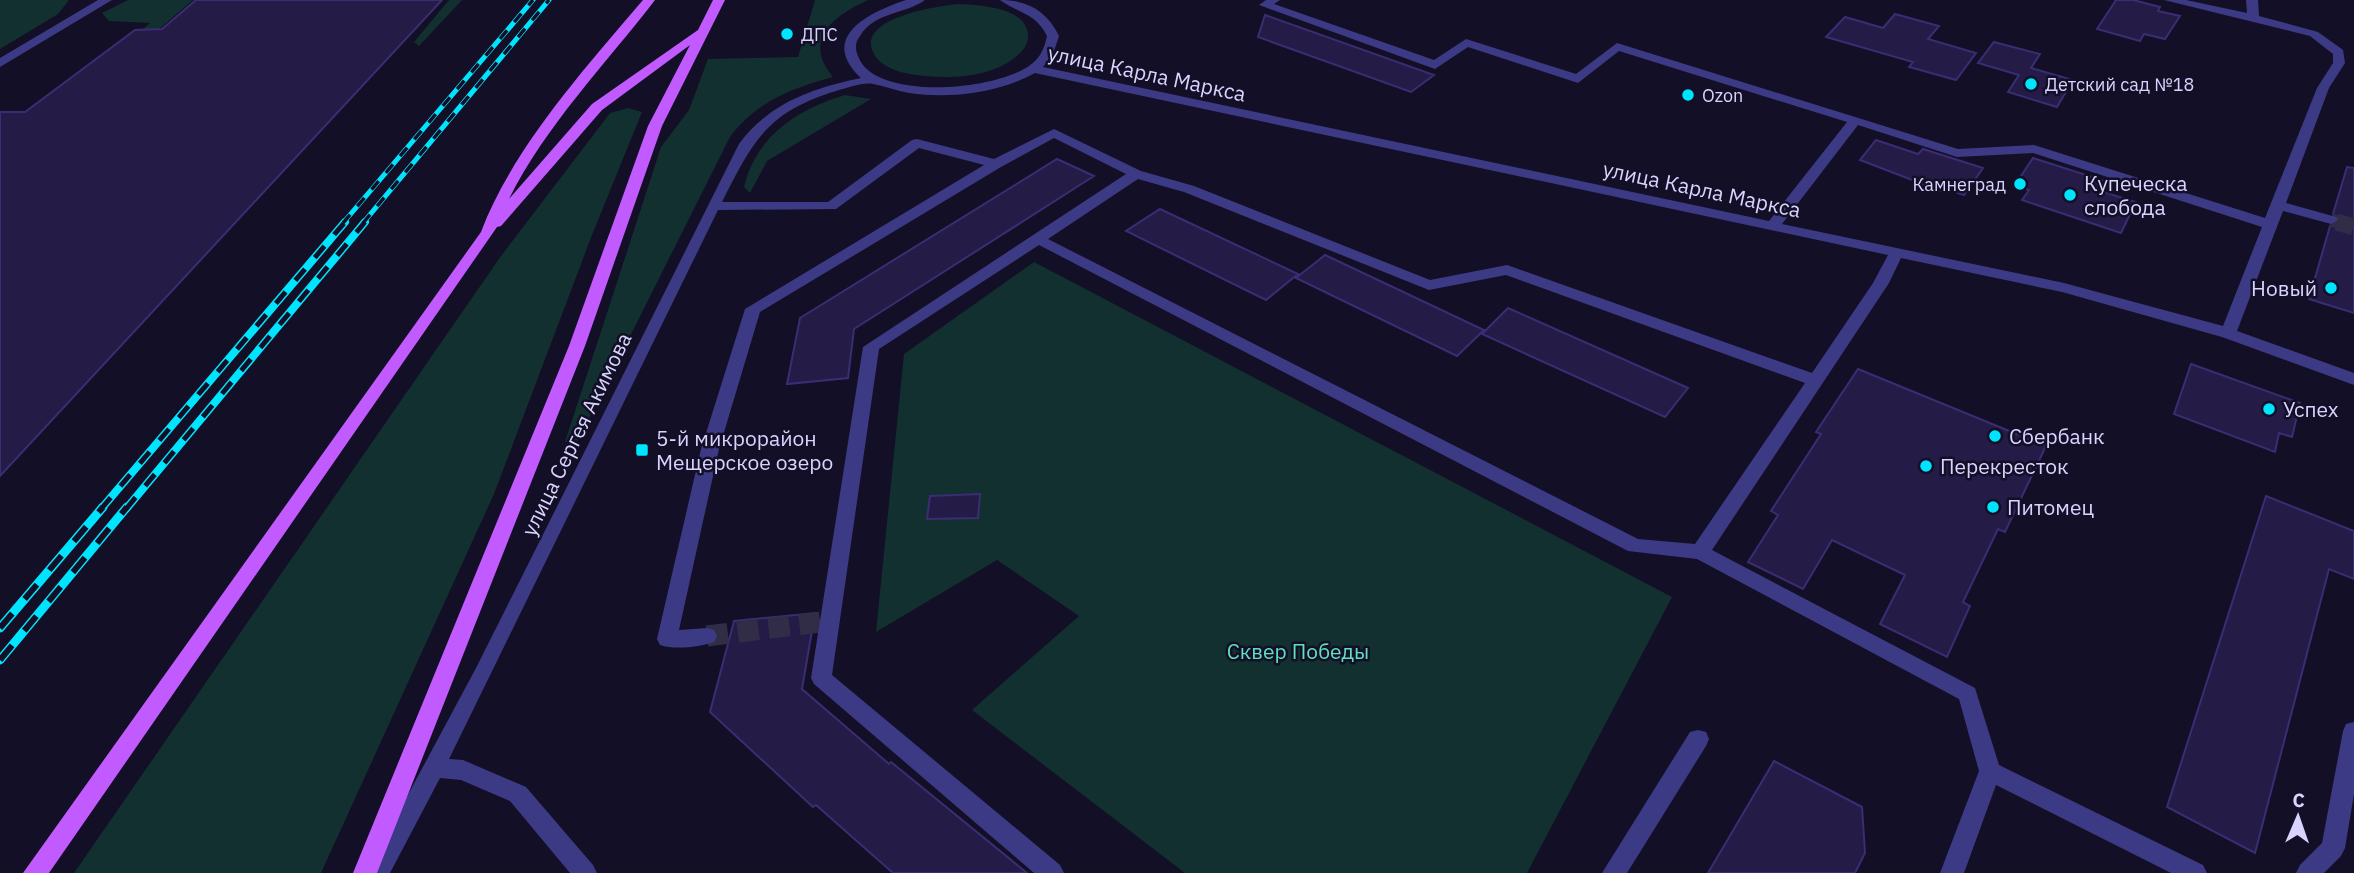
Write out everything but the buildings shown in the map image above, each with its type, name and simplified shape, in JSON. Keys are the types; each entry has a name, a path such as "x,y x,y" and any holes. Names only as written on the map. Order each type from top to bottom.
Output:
{"main road":[{"path":"488,232 495,209 519,168 580,82 649,0"},
{"path":"365,873 577,346 655,126 719,0"},
{"path":"35,873 488,232 597,107 632,79 702,31"}],"street":[{"path":"0,63 106,0"},
{"path":"919,0 887,10 865,23 852,38 849,53 858,68 873,79 905,88 939,91 974,88 1033,69 1049,52 1053,36 1047,21 1030,9 1006,0"},
{"path":"1274,0 1265,5 1435,65 1466,43 1578,79 1617,47 1957,153 2034,149 2271,225"},
{"path":"2170,0 2314,34 2339,53 2339,63 2323,88 2228,333"},
{"path":"2252,0 2253,18"},
{"path":"2339,63 2354,66"},
{"name":"улица Карла Маркса","path":"1033,69 2064,288 2228,333 2354,379"},
{"name":"улица Сергея Акимова","path":"378,873 434,768 747,141 765,123 803,98 873,79"},
{"path":"1773,225 1855,120"},
{"path":"707,636 667,639 710,449 753,309 996,164 1054,133 1136,174 1189,189 1429,285 1507,270 1814,380"},
{"path":"713,205 831,206 917,143 996,164"},
{"path":"1052,873 821,678 871,347 1136,174"},
{"path":"2278,205 2332,220"},
{"path":"1038,239 1635,546 1700,552 1968,694 1990,771 1952,873"},
{"path":"1700,552 1881,283 1897,252"},
{"path":"2308,873 2333,848 2354,731"},
{"path":"1614,873 1698,740"},
{"path":"434,768 463,770 518,794 585,873"},
{"path":"1990,771 2195,873"}],"green space":[{"path":"0,0 69,0 58,14 0,49"},
{"path":"128,0 193,0 1,164 0,151 150,23 109,21 102,13"},
{"path":"449,0 462,0 419,46 414,42"},
{"path":"815,0 868,0 833,22 821,41 820,52 824,64 833,77 776,98 751,114 730,137 576,444 565,442 661,147 689,110 708,59 798,57"},
{"path":"958,4 1001,10 1020,19 1026,27 1028,37 1023,49 995,69 952,77 900,72 885,65 874,54 871,42 876,31 887,23 917,11"},
{"path":"845,95 871,99 767,161 750,193 744,187 758,153 781,127 811,108"},
{"path":"628,108 642,112 592,235 494,494 321,873 74,873 501,256 610,113"},
{"name":"Сквер Победы","path":"1034,262 1672,597 1527,873 1185,873 972,710 1079,616 997,560 876,632 904,354"}],"tunnel":[{"path":"2331,220 2342,223"},
{"path":"2337,222 2354,227"},
{"path":"707,636 829,621"}],"railway":[{"path":"343,223 533,0"},
{"path":"363,223 549,0"},
{"path":"101,509 345,222"},
{"path":"126,509 365,222"},
{"path":"0,628 103,507"},
{"path":"0,660 127,507"}],"place":[{"name":"ДПС","path":"787,34"},
{"name":"Детский сад №18","path":"2031,84"},
{"name":"Ozon","path":"1688,95"},
{"name":"Камнеград","path":"2020,184"},
{"name":"Купеческа слобода","path":"2070,195"},
{"name":"Новый","path":"2331,288"},
{"name":"Успех","path":"2269,409"},
{"name":"Сбербанк","path":"1995,436"},
{"name":"5-й микрорайон Мещерское озеро","path":"642,450"},
{"name":"Перекресток","path":"1926,466"},
{"name":"Питомец","path":"1993,507"}]}
